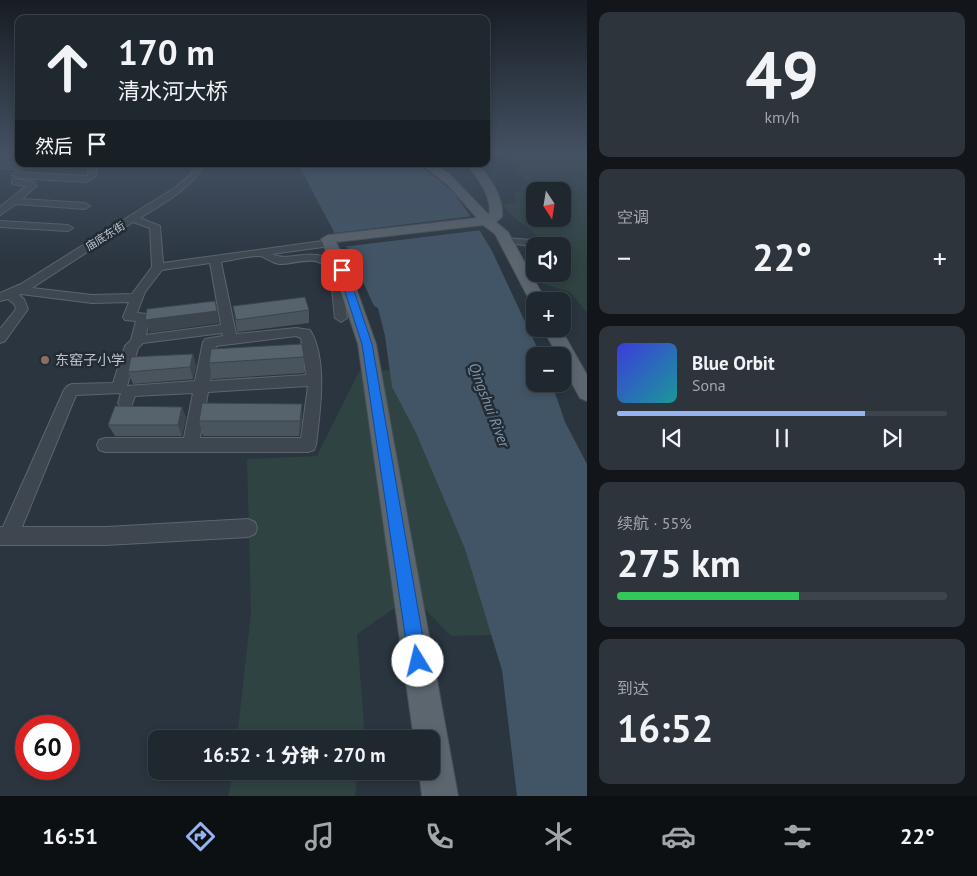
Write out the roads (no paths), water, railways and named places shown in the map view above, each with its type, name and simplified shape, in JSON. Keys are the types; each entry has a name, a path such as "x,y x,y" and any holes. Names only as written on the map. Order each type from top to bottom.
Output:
{"main road":[{"path":"461,190 486,222 501,232 534,292"},
{"path":"464,190 481,207 486,222"},
{"path":"486,222 495,217 496,209 489,190"},
{"path":"429,730 369,360 355,306 334,242 498,222 502,217 501,209 492,190"},
{"path":"556,337 587,393"},
{"path":"437,780 440,796"}],"street":[{"path":"0,212 27,190"},
{"name":"庙底东街","path":"10,294 178,190"},
{"path":"13,201 85,206"},
{"path":"133,219 155,226 158,267"},
{"path":"0,224 68,228"},
{"path":"506,241 526,242"},
{"path":"248,528 106,536 5,536 72,390 119,388 132,346 137,342 144,317 129,317 143,285 158,267 334,242"},
{"path":"265,253 274,259 286,260 314,257 326,260 333,270 341,318"},
{"path":"516,257 526,257"},
{"path":"215,260 229,334"},
{"path":"10,294 92,299 136,298"},
{"path":"0,338 22,309 20,302 10,294"},
{"path":"105,446 308,445 314,380 306,333 229,334 146,339"},
{"path":"192,445 210,342 229,334"},
{"path":"126,403 130,391 314,380"}],"water":[{"name":"Qingshui River","path":"312,190 451,190 474,221 492,251 526,324 526,337 532,337 537,347 526,347 526,392 555,392 565,422 587,464 587,796 517,796 502,670 465,549 416,433 392,387 385,336 378,308 374,306 347,247 342,247"}],"place":[{"name":"东窑子小学","path":"45,360"}]}
